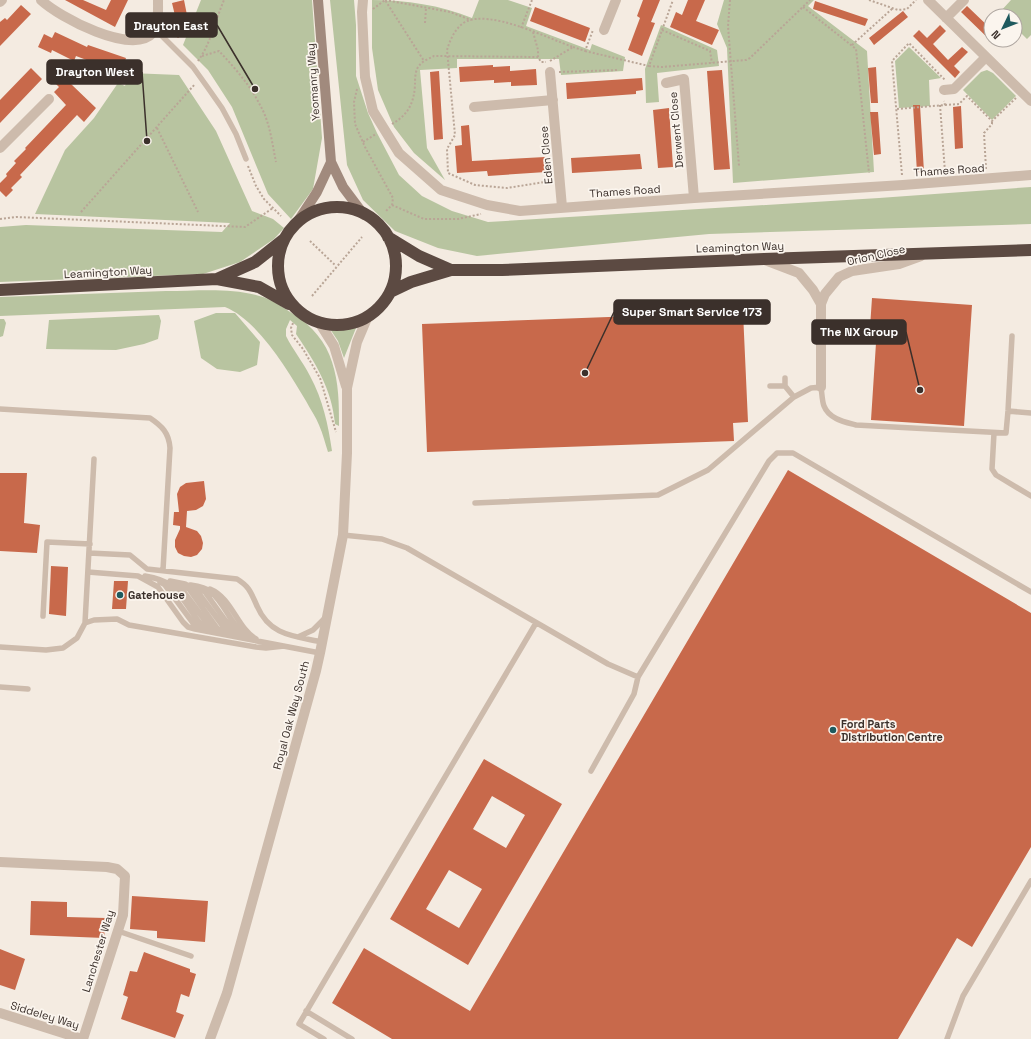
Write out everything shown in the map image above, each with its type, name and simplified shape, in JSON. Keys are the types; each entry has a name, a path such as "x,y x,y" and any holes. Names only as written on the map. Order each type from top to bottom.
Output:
{"highway":[{"path":"328,207 342,207 357,210 376,221 388,237 394,253 396,273 390,292 378,309 364,319 348,325 330,326 312,320 294,307 283,292 277,273 278,253 284,240 298,221 309,213 328,207"},
{"name":"Leamington Way","path":"388,237 419,256 451,270"},
{"name":"Leamington Way","path":"217,279 255,262 284,240"},
{"name":"Leamington Way","path":"390,292 411,282 451,270 502,270 1031,250"},
{"name":"Leamington Way","path":"0,290 217,279 259,287 294,307"}],"street":[{"path":"41,0 63,16 82,25 118,39 126,40 142,39 152,34 155,29 158,0"},
{"name":"Yeomanry Way","path":"318,0 331,162 343,187 364,215"},
{"name":"Thames Road","path":"363,0 362,12 365,77 373,111 399,153 441,190 487,205 520,211 1031,175"},
{"path":"604,30 616,0"},
{"path":"928,0 986,58 1027,94"},
{"path":"946,18 964,0"},
{"path":"949,90 986,58"},
{"name":"Eden Close","path":"550,67 562,207"},
{"name":"Derwent Close","path":"666,83 684,79 694,198"},
{"path":"0,148 49,99"},
{"path":"474,107 553,100"},
{"name":"Yeomanry Way","path":"298,221 317,192 331,162"},
{"name":"Orion Close","path":"821,388 821,304 825,294 839,277 852,271 899,264 927,254"},
{"path":"764,259 798,273 813,290 821,304"},
{"name":"Royal Oak Way South","path":"210,1039 227,993 320,653 343,535 347,453 347,388 357,342 368,316"},
{"name":"Royal Oak Way South","path":"319,322 334,346 347,388"},
{"name":"Lanchester Way","path":"0,862 117,869 125,876 123,915 82,1039"},
{"name":"Siddeley Way","path":"0,1013 82,1039"}],"lane":[{"path":"155,29 193,67 222,108 236,134 246,159"},
{"path":"475,503 658,495 708,470 794,397 811,388 821,388 824,407 832,416 844,422 856,425 1006,434 1012,336"},
{"path":"785,378 785,386 794,397"},
{"path":"770,386 785,386"},
{"path":"0,409 150,418 161,425 170,440 162,570"},
{"path":"1008,411 1031,413"},
{"path":"994,433 992,469 996,475 1031,496"},
{"path":"591,771 634,694 638,677 761,473 769,461 777,453 793,453 1031,592"},
{"path":"0,648 12,647 46,650 63,648 77,638 85,624 94,460"},
{"path":"343,535 382,539 407,548 608,664 638,677"},
{"path":"43,616 47,542 90,544"},
{"path":"89,553 130,555 147,569 237,579 251,591 257,608 265,620 275,630 322,642"},
{"path":"88,572 145,576 184,585 189,589 219,630 229,636"},
{"path":"138,576 158,588 188,627 320,653"},
{"path":"145,576 163,583 195,626 205,631"},
{"path":"154,578 171,584 201,625 206,630 213,633"},
{"path":"162,579 179,586 209,626 214,631 221,634"},
{"path":"170,581 199,588 205,592 238,636 245,639"},
{"path":"178,582 197,591 225,629 230,634 237,637"},
{"path":"186,584 210,589 219,593 252,636 261,642"},
{"path":"194,585 211,592 244,635 253,640"},
{"path":"298,637 313,630 319,625 328,612"},
{"path":"85,624 94,620 117,619 129,625 256,647 266,648 284,646"},
{"path":"324,1039 299,1024 536,623"},
{"path":"0,687 28,689"},
{"path":"947,1039 963,996 1031,881"},
{"path":"118,931 191,956"},
{"path":"306,1011 352,1039"}],"path":[{"path":"193,67 202,56 208,44 224,0"},
{"path":"373,9 385,0 450,12 472,21"},
{"path":"385,0 424,61"},
{"path":"521,28 532,0"},
{"path":"649,66 673,0"},
{"path":"730,0 728,26 739,166"},
{"path":"560,180 507,188 475,186 448,173 447,149 454,135 447,50 456,30 465,22 480,18 493,19 586,51 662,68 746,60 750,58 810,0"},
{"path":"869,0 898,10 907,10 916,0"},
{"path":"803,7 856,49 869,173"},
{"path":"425,23 426,8"},
{"path":"852,45 892,8"},
{"path":"586,51 595,25 604,30"},
{"path":"662,30 710,51 712,63"},
{"path":"533,32 538,50 538,57 541,62 550,67 618,70"},
{"path":"903,185 892,61 909,43 949,90 945,105"},
{"path":"550,67 573,47"},
{"path":"202,56 219,51 242,78 260,105 270,128 276,162"},
{"path":"392,124 400,120 409,110 413,102 417,68 424,61 434,56 538,57"},
{"path":"365,77 357,89 354,102 355,124 363,142 394,198 392,206 386,212"},
{"path":"81,212 111,176 157,128 189,90"},
{"path":"987,179 984,133 992,124 992,121 1027,94"},
{"path":"897,109 959,104 967,96 992,121"},
{"path":"940,106 946,182"},
{"path":"157,128 198,212"},
{"path":"363,142 375,134"},
{"path":"246,159 256,186 264,199 281,216"},
{"path":"392,206 424,219 458,219 482,214 487,205"},
{"path":"0,219 16,217 245,227 273,208"},
{"path":"312,296 362,237"},
{"path":"310,242 336,266"},
{"path":"293,323 291,328 292,335 303,349 320,378 337,435"}],"green space":[{"path":"201,0 312,0 322,138 313,189 291,219 268,194 232,107 208,70 183,45"},
{"path":"330,0 354,0 356,25 356,76 368,113 399,175 422,196 452,211 488,222 879,198 1031,187 1031,224 709,234 477,256 438,248 395,231 363,200 347,165"},
{"path":"372,0 423,4 460,13 472,18 479,0 508,0 532,8 526,26 590,50 592,44 625,57 623,71 561,75 559,59 457,59 457,68 420,70 427,148 445,180 414,153 394,127 378,90 372,48"},
{"path":"724,0 814,0 808,6 867,51 874,172 733,183 727,48 717,24"},
{"path":"1011,0 1031,0 1031,35 1027,39 1023,35 1023,8 1004,8"},
{"path":"661,25 717,50 719,66 657,73 659,102 646,103 645,69"},
{"path":"909,47 941,78 929,80 930,106 899,108 895,61"},
{"path":"987,70 993,73 1016,96 992,120 963,90 981,72"},
{"path":"130,73 179,75 216,131 252,211 273,219 284,228 274,239 240,262 203,274 0,282 0,227 26,225 222,232 230,223 35,214 65,150 94,118 118,83 125,86"},
{"path":"215,290 252,294 276,303 301,319 313,329 326,348 334,370 338,394 339,426 335,424 330,399 322,376 296,334 297,326 290,320 286,329 286,336 315,385 327,422 332,451 328,452 316,419 290,375 271,348 249,323 225,307 0,316 0,297"},
{"path":"216,313 235,313 260,342 257,365 240,372 217,369 201,358 194,321"},
{"path":"159,315 161,321 158,339 144,344 116,350 46,349 49,320"},
{"path":"0,319 4,319 6,323 3,336 0,337"},
{"path":"356,328 344,358 338,341 330,329"}],"building":[{"path":"65,0 83,0 106,10 111,0 128,0 115,27"},
{"path":"184,0 187,15 185,16 186,22 177,24 172,3"},
{"path":"643,0 660,0 651,22 655,23 642,56 628,50 640,18 637,16"},
{"path":"688,0 705,0 696,21 719,30 712,45 670,27 676,12 682,15"},
{"path":"815,1 868,19 865,26 813,9"},
{"path":"21,5 31,14 0,46 0,22 5,18 7,20"},
{"path":"967,6 983,21 983,33 961,12"},
{"path":"535,7 590,28 585,42 530,21"},
{"path":"903,11 908,17 874,45 869,38"},
{"path":"180,25 186,31 178,38 172,32"},
{"path":"940,25 946,31 933,44 948,60 962,47 968,52 954,66 960,72 955,78 913,36 919,30 927,38"},
{"path":"55,32 87,47 88,45 126,58 121,73 76,56 74,61 52,50 51,53 38,47 44,34 52,38"},
{"path":"493,65 493,67 510,66 510,71 536,69 537,85 511,86 511,82 494,83 494,80 460,82 459,67"},
{"path":"876,67 878,103 871,103 868,68"},
{"path":"31,68 42,79 0,123 0,100"},
{"path":"722,70 730,169 714,170 707,71"},
{"path":"439,71 443,139 434,140 430,72"},
{"path":"642,78 643,90 636,91 636,94 567,99 566,83"},
{"path":"54,82 71,84 96,108 84,122 77,115 20,175 22,177 11,188 13,190 6,197 0,191 0,183 16,163 14,161 66,105 54,92 59,87"},
{"path":"913,105 920,105 924,172 917,173"},
{"path":"961,106 963,148 955,149 953,107"},
{"path":"669,108 673,167 658,168 653,110"},
{"path":"870,112 878,112 881,154 874,155"},
{"path":"469,125 472,161 545,157 546,172 488,176 487,171 457,173 455,146 462,145 461,126"},
{"path":"640,154 642,169 572,173 571,158"},
{"path":"872,298 972,305 964,426 871,420 876,343 869,342"},
{"path":"743,312 748,422 733,423 734,441 427,452 422,324"},
{"name":"Ford Parts Distribution Centre","path":"788,470 1031,613 1031,847 972,947 957,938 898,1039 392,1039 332,1003 364,948 470,1011"},
{"path":"0,473 27,473 24,523 40,525 37,553 0,551"},
{"path":"204,481 206,499 203,506 196,510 187,511 186,527 197,531 201,536 203,543 202,549 197,555 191,557 184,556 178,553 175,547 175,540 180,529 180,526 173,525 174,512 179,512 177,494 180,487 186,483"},
{"path":"51,566 68,567 66,616 49,614"},
{"name":"Gatehouse","path":"114,581 128,581 126,609 112,609"},
{"path":"484,759 562,804 468,965 390,919","holes":["492,796 525,815 506,848 473,829","449,870 482,889 459,928 426,909"]},
{"path":"132,896 208,901 205,942 157,938 157,931 130,929"},
{"path":"31,901 67,902 67,917 106,918 104,938 30,935"},
{"path":"0,949 25,959 15,990 0,985"},
{"path":"144,952 190,969 190,972 196,974 189,997 181,994 176,1012 184,1015 175,1038 121,1019 128,997 123,995 130,971 137,972"}],"place":[{"name":"Drayton East","path":"255,89"},
{"name":"Drayton West","path":"147,141"},
{"name":"Super Smart Service 173","path":"585,373"},
{"name":"The NX Group","path":"920,390"},
{"name":"Gatehouse","path":"120,595"},
{"name":"Ford Parts Distribution Centre","path":"833,730"}]}
